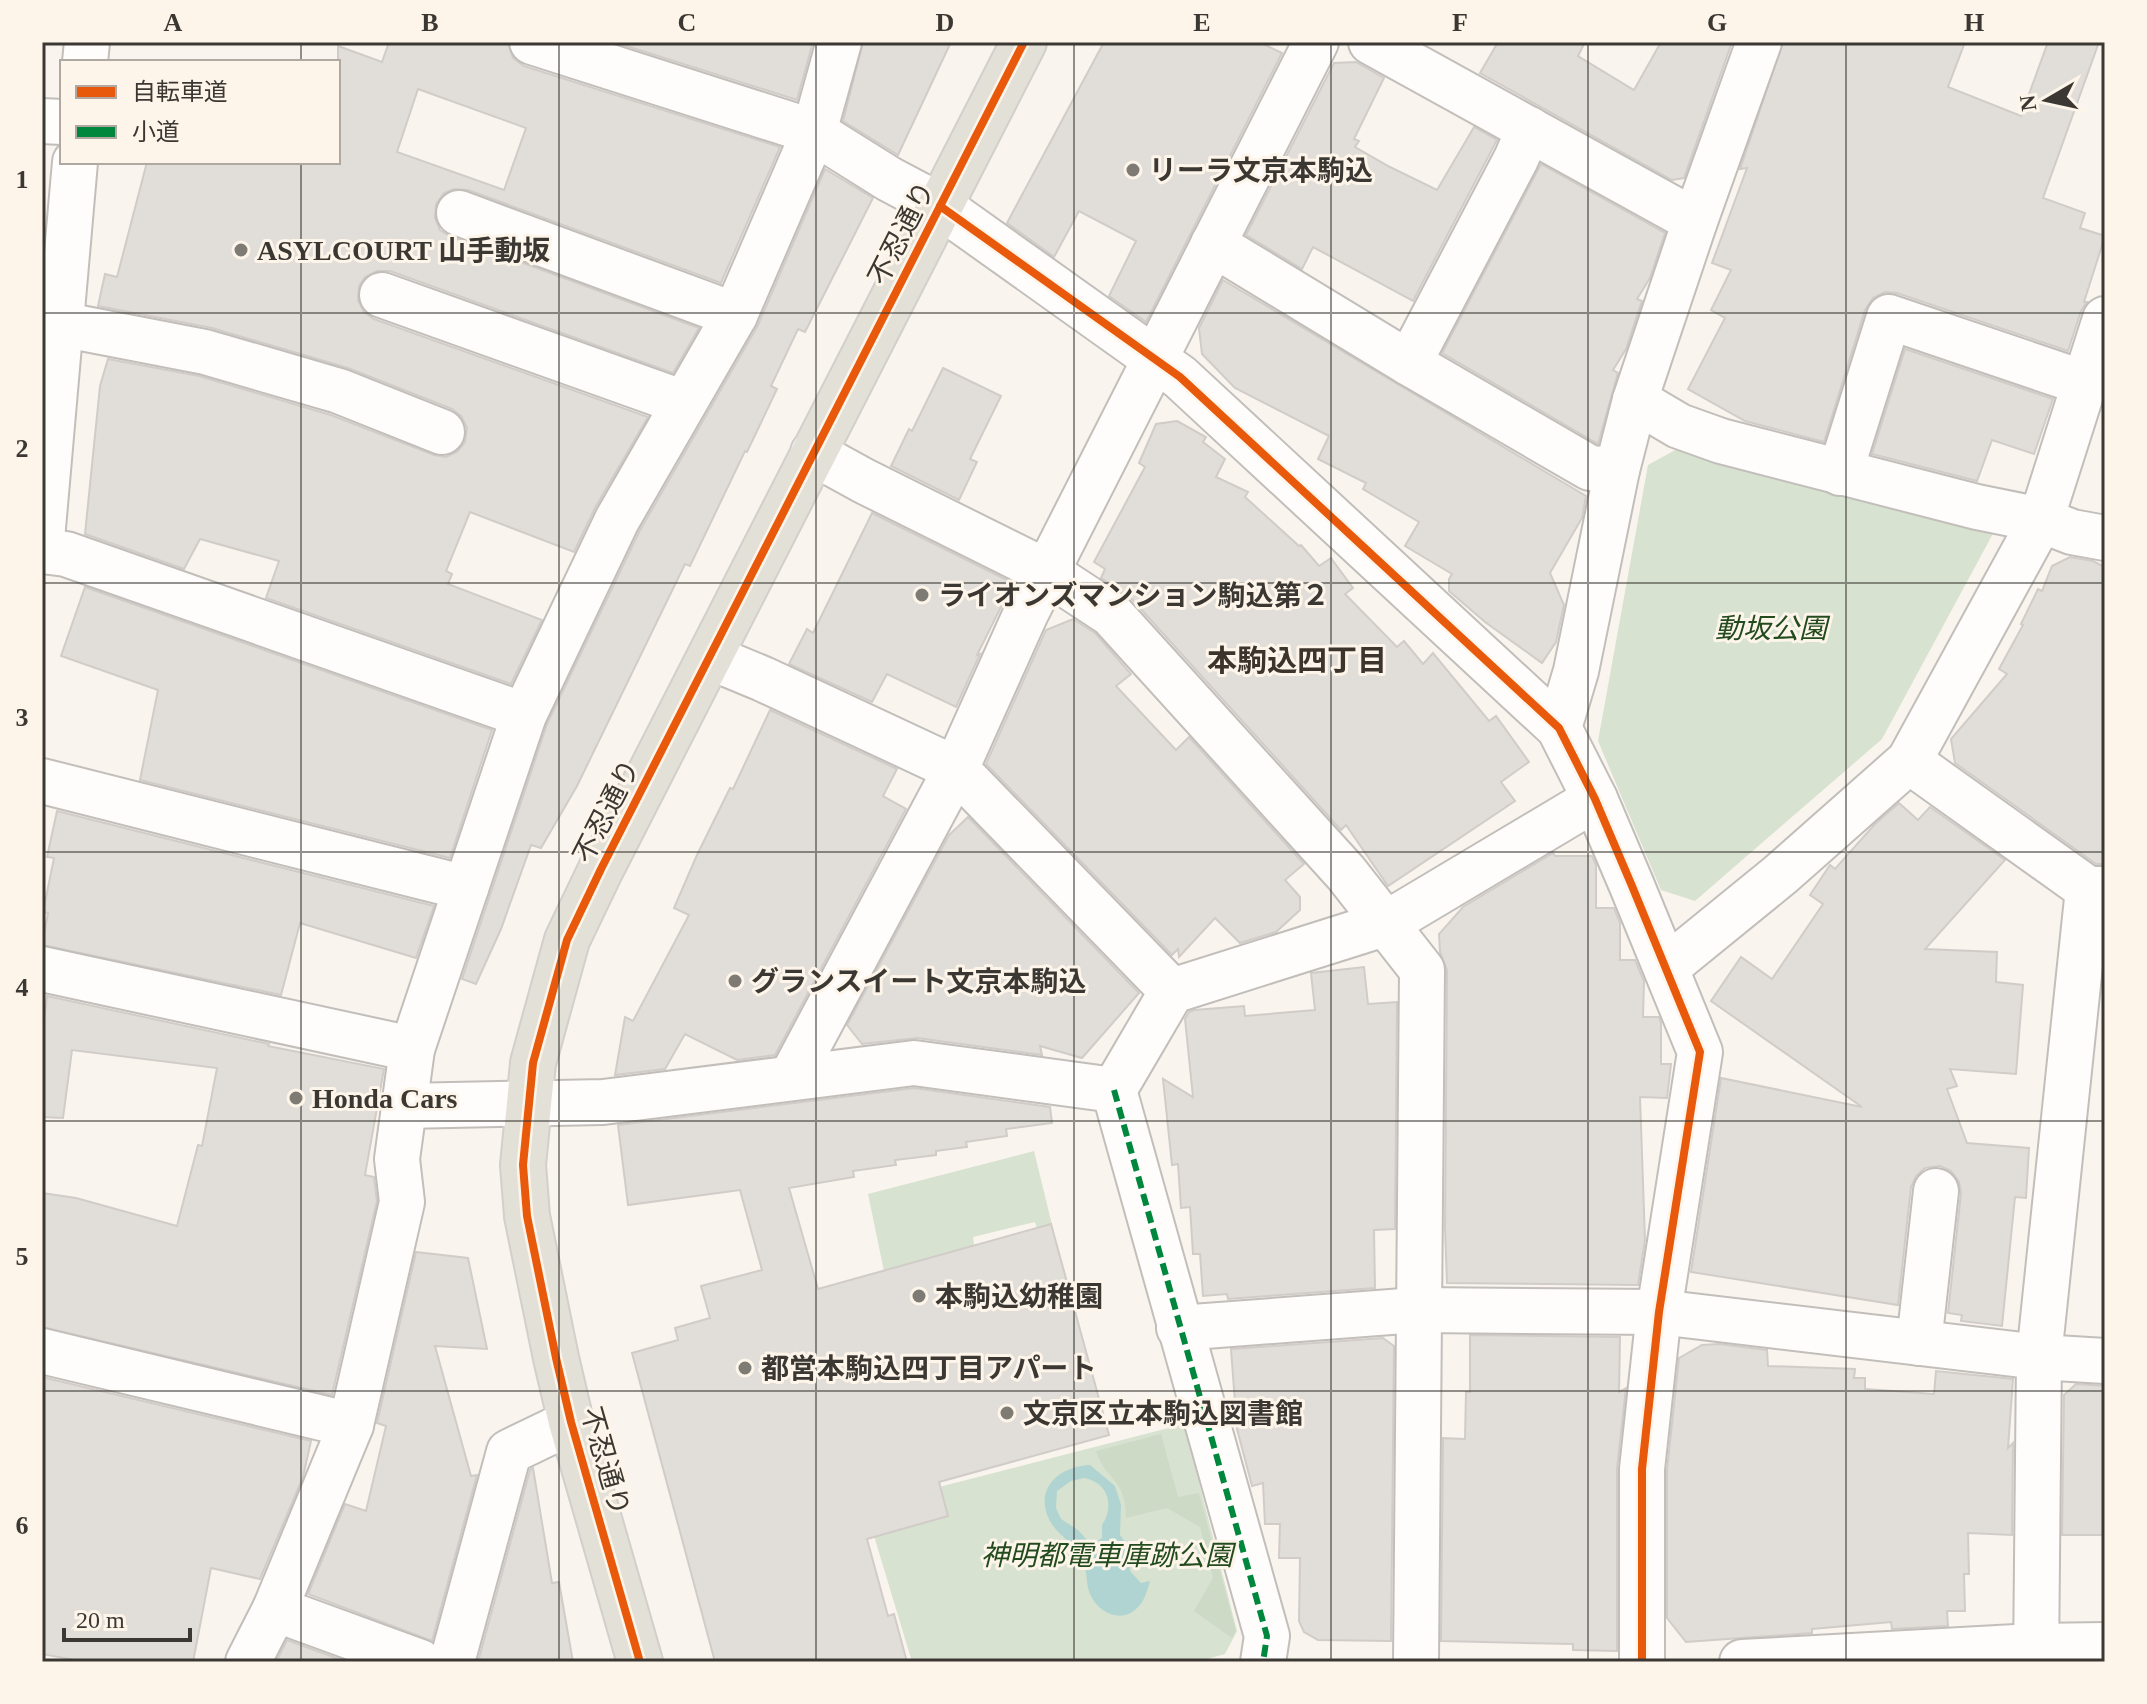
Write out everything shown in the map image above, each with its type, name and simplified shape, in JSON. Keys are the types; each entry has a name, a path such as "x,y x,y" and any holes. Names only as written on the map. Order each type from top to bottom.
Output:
{"main road":[{"name":"不忍通り","path":"640,1662 571,1422 527,1216 523,1165 533,1063 567,940 601,869 1024,42"}],"street":[{"path":"532,42 814,132 889,179 940,206 1180,377 1559,728 1595,799 1700,1052 1659,1312 1642,1469 1642,1662"},
{"path":"248,1662 275,1609 351,1425 402,1202 397,1159 412,1049 524,715 617,520 735,315 814,132 839,42"},
{"path":"792,1076 956,769 1047,572 1316,42"},
{"path":"1371,42 1695,221"},
{"path":"1559,728 1576,671 1617,470 1635,400 1759,42"},
{"path":"1409,363 1529,129"},
{"path":"75,164 60,324 50,548 524,715"},
{"path":"459,213 735,315"},
{"path":"1213,244 1590,468 1617,470"},
{"path":"382,295 684,403"},
{"path":"1840,473 1889,317 2084,383"},
{"path":"1667,967 1780,875 1909,761 2041,520 2105,319"},
{"path":"60,324 205,352 339,391 442,432"},
{"path":"1635,400 1679,426 1721,441 2105,538"},
{"path":"813,453 1047,572 1111,614 1346,873 1422,970 1416,1662"},
{"path":"710,657 956,769 1172,991"},
{"path":"1909,761 2097,889 2039,1357 2035,1654"},
{"path":"42,781 466,888"},
{"path":"1263,1662 1267,1636 1114,1090 1172,991 1387,923 1595,799"},
{"path":"42,969 412,1049"},
{"path":"404,1106 603,1102 914,1063 1114,1090"},
{"path":"1919,1343 1936,1191"},
{"path":"1179,1328 1417,1310 1659,1312 2039,1357 2105,1361"},
{"path":"42,1351 351,1425"},
{"path":"452,1662 509,1452 571,1422"},
{"path":"275,1609 420,1662"},
{"path":"1742,1662 2035,1654 2105,1645"}],"green space":[{"name":"動坂公園","path":"1679,448 1996,528 1882,739 1695,901 1661,890 1598,741 1648,465"},
{"path":"1034,1151 1056,1241 1042,1245 1035,1222 973,1237 976,1258 886,1281 868,1194"},
{"name":"神明都電車庫跡公園","path":"1184,1424 1237,1631 1225,1654 1196,1662 912,1662 865,1506"},
{"path":"1161,1434 1178,1497 1199,1493 1236,1631 1232,1638 1194,1611 1213,1578 1200,1527 1167,1508 1126,1518 1123,1494 1096,1451"}],"water":[{"path":"1090,1465 1115,1486 1121,1505 1120,1535 1134,1554 1130,1571 1141,1583 1150,1581 1142,1603 1124,1615 1111,1614 1095,1602 1089,1592 1083,1560 1048,1517 1045,1496 1048,1487 1061,1474","holes":["1092,1480 1104,1490 1108,1503 1102,1538 1096,1542 1088,1541 1061,1519 1056,1508 1057,1491 1071,1481"]}],"building":[{"path":"389,42 508,42 513,58 524,66 780,147 721,283 468,190 454,189 444,193 436,204 435,218 440,230 450,236 699,328 673,373 390,271 377,271 365,277 359,286 358,300 364,312 374,319 648,417 595,508 574,552 470,512 446,571 452,574 448,584 542,620 511,684 266,598 279,561 200,539 184,569 85,534 100,386 108,359 199,376 331,415 434,455 446,457 457,452 465,442 467,428 461,416 452,409 348,368 212,328 98,306 105,274 117,277 146,164 340,164 338,46 382,62","holes":["418,89 526,128 504,190 397,152"]},
{"path":"614,42 813,42 797,100"},
{"path":"863,42 951,42 898,155 843,121"},
{"name":"リーラ文京本駒込","path":"1104,42 1259,42 1282,53 1146,322 1109,296 1136,241 1079,211 1054,257 1007,223"},
{"path":"1498,42 1585,42 1578,56 1634,90 1661,42 1732,42 1684,178 1672,180 1480,73"},
{"path":"1783,42 1965,42 1948,87 2021,116 2048,42 2099,42 2043,198 2085,213 2080,228 2105,236 2084,302 2087,302 2068,351 1897,293 1885,292 1873,298 1865,310 1824,442 1745,421 1688,389 1725,318 1711,310 1731,270 1712,263 1747,168 1740,169"},
{"path":"1356,62 1384,78 1354,139 1359,141 1355,147 1390,167 1437,190 1474,127 1497,140 1413,301 1313,247 1302,269 1246,235 1334,63"},
{"path":"1541,164 1665,233 1650,278 1637,299 1642,301 1626,349 1613,370 1618,373 1598,444 1442,353"},
{"path":"825,169 873,198 805,332 798,329 771,386 777,389 747,452 690,566 685,564 577,786 541,848 531,845 501,929 476,984 462,979 547,724 639,532 758,325"},
{"path":"1223,280 1586,496 1582,518 1550,573 1564,605 1556,642 1542,663 1485,622 1449,591 1452,574 1405,546 1419,522 1363,489 1366,483 1318,459 1329,436 1235,388 1202,354 1199,328"},
{"path":"1905,349 2053,399 2034,454 1992,440 1977,481 1872,454"},
{"path":"943,368 1001,396 970,459 977,462 959,500 891,466"},
{"path":"1177,421 1206,437 1203,442 1225,459 1216,477 1248,492 1245,497 1301,545 1319,566 1331,558 1353,588 1345,594 1397,647 1404,641 1423,664 1433,653 1489,721 1496,716 1529,762 1501,782 1515,801 1388,886 1346,825 1341,830 1130,597 1101,578 1105,569 1094,562 1145,467 1139,463 1156,424"},
{"name":"ライオンズマンション駒込第２","path":"872,513 1013,583 977,655 980,654 956,707 887,674 872,702 789,664 807,629 813,633"},
{"path":"2070,557 2093,561 2105,567 2105,864 2096,864 1955,763 1951,739 2007,674 1999,669 2038,589 2042,591 2052,566"},
{"path":"85,587 492,730 450,858 140,780 158,690 61,656"},
{"path":"1073,619 1095,633 1131,674 1116,686 1176,750 1189,737 1304,864 1285,880 1300,897 1300,910 1276,932 1240,943 1215,918 1179,957 1178,949 1172,955 986,764 1046,630"},
{"path":"770,710 897,769 883,796 906,809 775,1055 737,1060 685,1034 665,1069 615,1075 625,1017 633,1021 689,915 674,908 697,855 730,788 733,789"},
{"path":"1899,803 1918,820 1930,807 2005,860 1925,949 1997,952 1996,982 2023,985 2016,1074 1950,1069 1957,1086 1947,1089 1967,1143 2029,1148 2026,1198 2015,1197 2002,1326 1961,1321 1962,1315 1948,1313 1961,1193 1959,1182 1951,1171 1940,1166 1925,1168 1916,1176 1911,1187 1898,1305 1691,1272 1721,1078 1862,1107 1711,1001 1741,957 1772,979 1823,904 1810,895 1830,865 1835,869 1875,824"},
{"path":"57,811 434,906 416,958 300,923 281,995 42,945 48,913 43,912 54,858 47,857"},
{"path":"968,817 1139,993 1082,1058 1040,1046 1042,1055 917,1038 862,1044 847,1025 949,835"},
{"path":"1553,853 1555,856 1592,856 1596,865 1596,908 1614,908 1620,923 1620,960 1635,960 1644,981 1643,1017 1659,1017 1661,1064 1671,1064 1667,1098 1640,1097 1645,1240 1638,1285 1447,1283 1447,970 1440,952 1439,934 1463,907"},
{"path":"1364,967 1368,1004 1397,1002 1395,1229 1374,1230 1375,1288 1228,1299 1227,1294 1203,1296 1200,1254 1193,1254 1190,1207 1181,1208 1178,1164 1172,1165 1163,1079 1193,1097 1185,1019 1194,1010 1244,1006 1245,1016 1315,1010 1311,973"},
{"path":"47,996 384,1069 365,1175 374,1177 377,1201 332,1395 42,1327 42,1193 76,1198 177,1226 198,1145 202,1146 217,1068 72,1050 63,1118 42,1117 42,1036"},
{"path":"914,1088 1050,1107 1052,1123 1006,1129 1007,1136 966,1142 967,1147 895,1160 896,1165 853,1171 854,1177 789,1188 818,1289 1051,1224 1109,1435 939,1482 948,1516 867,1539 888,1616 894,1614 907,1662 715,1662 632,1353 678,1340 675,1328 710,1318 701,1286 762,1270 740,1190 628,1205 618,1125"},
{"path":"416,1252 468,1258 487,1349 435,1346 471,1476 477,1475 432,1641 308,1594 345,1504 366,1511 386,1426 377,1423"},
{"path":"1470,1335 1620,1337 1619,1392 1626,1388 1617,1469 1617,1651 1573,1650 1573,1644 1441,1641 1443,1438 1465,1439 1466,1392 1470,1392"},
{"path":"1383,1338 1394,1346 1391,1641 1318,1640 1304,1632 1299,1621 1300,1558 1279,1558 1280,1524 1265,1524 1263,1483 1252,1486 1237,1429 1231,1349"},
{"path":"1702,1345 1767,1350 1768,1366 1855,1369 1854,1378 1865,1378 1865,1389 1934,1394 1936,1371 2013,1379 2008,1448 2013,1443 2012,1535 1968,1533 1969,1574 1964,1574 1965,1611 1947,1611 1948,1626 1892,1629 1891,1622 1812,1629 1812,1633 1686,1642 1667,1618 1667,1470 1679,1358"},
{"path":"42,1377 311,1441 303,1477 260,1579 211,1568 193,1662 85,1662 42,1654"},
{"path":"2076,1384 2105,1386 2105,1535 2062,1535 2064,1395"},
{"path":"533,1468 552,1583 559,1582 573,1662 478,1662 530,1470"},
{"path":"287,1640 347,1662 276,1662"}],"marked path":[{"path":"1114,1090 1267,1636 1263,1662"}],"cycle path":[{"path":"640,1662 571,1422 527,1216 523,1165 533,1063 567,940 601,869 1024,42"},
{"path":"940,206 1180,377 1559,728 1595,799 1700,1052 1659,1312 1642,1469 1642,1662"}],"place":[{"name":"リーラ文京本駒込","path":"1133,170"},
{"name":"ASYLCOURT 山手動坂","path":"241,250"},
{"name":"ライオンズマンション駒込第２","path":"922,595"},
{"name":"グランスイート文京本駒込","path":"735,981"},
{"name":"Honda Cars","path":"296,1098"},
{"name":"本駒込幼稚園","path":"919,1296"},
{"name":"都営本駒込四丁目アパート","path":"745,1368"},
{"name":"文京区立本駒込図書館","path":"1007,1413"}],"district":[{"name":"本駒込四丁目","path":"1297,661"}]}
